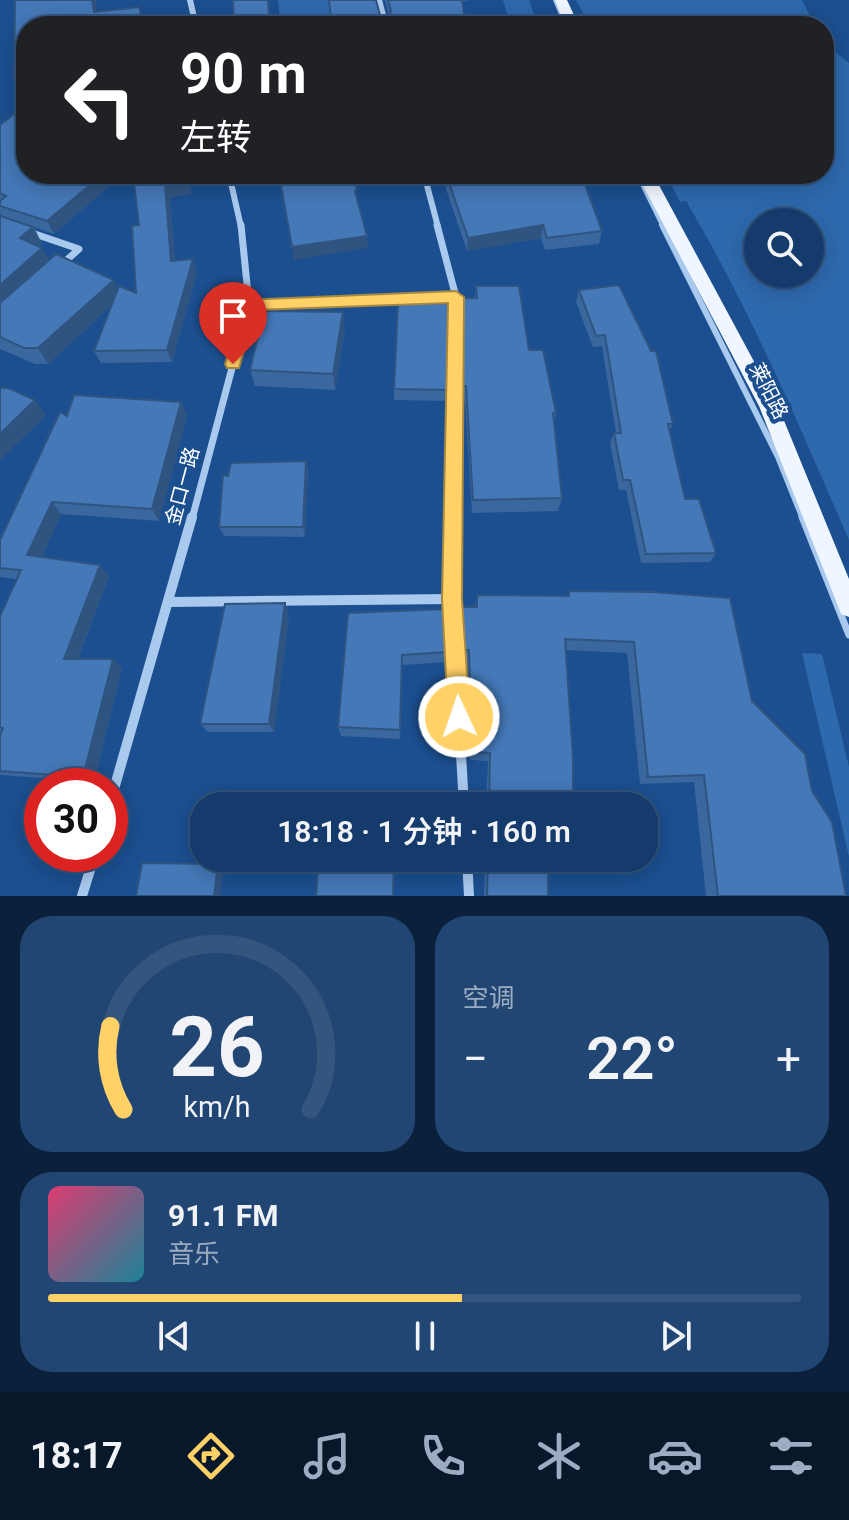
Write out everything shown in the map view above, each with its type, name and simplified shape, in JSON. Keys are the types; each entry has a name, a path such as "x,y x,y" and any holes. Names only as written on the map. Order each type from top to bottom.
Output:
{"main road":[{"name":"莱阳路","path":"650,184 768,406 849,606"}],"street":[{"name":"金口一路","path":"120,768 170,602 249,304 242,230 231,184"},
{"path":"427,184 456,297 452,599 463,792"},
{"path":"13,227 79,249 57,269"},
{"path":"249,304 456,297"},
{"path":"170,602 452,599"},
{"path":"82,896 89,872"},
{"path":"468,872 469,896"}],"lane":[{"name":"莱阳路","path":"642,184 778,457 849,635"}],"shaded area":[{"path":"278,0 365,0 368,16 280,16"},
{"path":"503,0 529,0 535,16 508,16"},
{"path":"576,0 802,0 810,16 585,16"},
{"path":"834,51 849,63 849,540 753,325 686,201 680,202 671,184 834,184"},
{"path":"802,653 822,654 849,767 849,857"}],"building":[{"path":"15,0 92,0 94,12 140,7 140,16 16,16 14,79"},
{"path":"233,0 268,0 269,16 234,16"},
{"path":"329,0 376,0 383,16 331,16"},
{"path":"388,0 462,0 464,16 390,16"},
{"path":"16,113 16,184 91,184 47,221 0,206 0,201 6,196 0,193 0,125"},
{"path":"134,184 170,184 165,185 171,261 193,259 167,350 94,351 119,286 136,293 132,226 139,225"},
{"path":"281,184 356,184 367,236 292,247"},
{"path":"449,184 585,184 602,231 547,238 543,225 468,238"},
{"path":"0,216 33,227 20,238 42,248 0,285"},
{"path":"56,254 114,280 38,348 24,348 0,337 0,303"},
{"path":"619,285 651,351 656,351 673,424 668,424 685,499 699,499 716,553 646,554 630,480 623,480 614,433 621,433 605,335 596,336 579,290"},
{"path":"476,286 519,286 529,350 543,350 556,413 553,413 562,498 473,500 466,386 462,386 463,298 477,298"},
{"path":"450,303 449,390 394,389 398,304"},
{"path":"264,311 343,312 333,374 250,370"},
{"path":"0,388 8,388 35,400 0,434"},
{"path":"74,395 181,402 152,509 52,502 27,555 100,565 64,659 113,659 85,768 24,768 24,773 0,771 0,736 3,728 0,727 0,616 21,570 0,568 0,540 60,412 67,416"},
{"path":"306,461 303,527 219,527 223,475 228,476 231,463"},
{"path":"569,591 653,592 730,598 752,701 805,754 812,791 832,822 846,896 718,896 704,775 648,777 634,642 565,639 573,792 489,792 490,753 472,752 469,650 465,650 462,607 477,607 477,595 569,596"},
{"path":"285,603 269,724 200,724 225,604"},
{"path":"446,609 448,652 402,655 400,730 338,727 348,613"},
{"path":"142,863 190,864 190,872 217,872 214,896 136,896"},
{"path":"318,872 394,872 393,896 316,896"},
{"path":"488,872 548,872 548,896 487,896"}],"route":[{"path":"233,364 249,304 456,297 452,599 459,717"}]}
